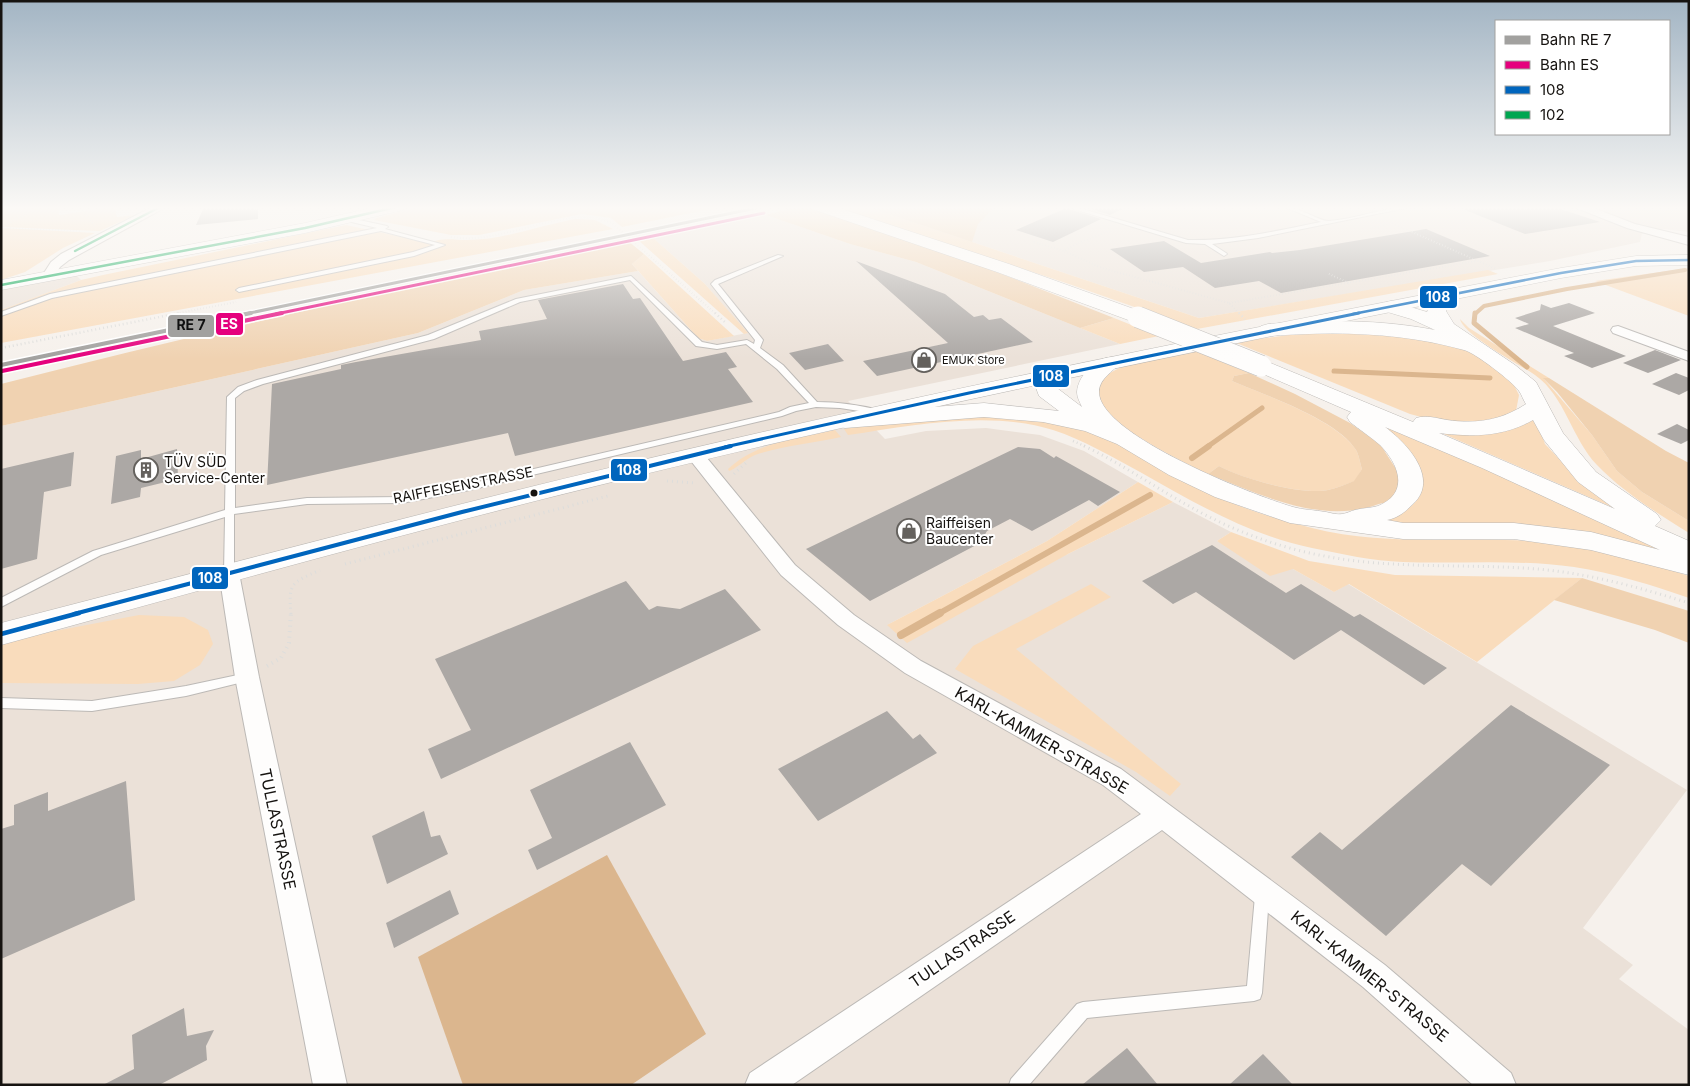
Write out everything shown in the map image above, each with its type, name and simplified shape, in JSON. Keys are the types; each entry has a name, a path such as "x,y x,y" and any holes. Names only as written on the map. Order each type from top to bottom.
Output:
{"main road":[{"path":"1,284 48,276 128,258"},
{"path":"972,258 1138,317 1325,392 1491,463 1689,552"},
{"name":"RAIFFEISENSTRASSE","path":"1636,261 1643,258"},
{"name":"RAIFFEISENSTRASSE","path":"1,634 531,493 845,421 1110,362 1561,273 1636,261 1689,258"},
{"path":"1442,297 1436,311 1443,332"},
{"path":"1391,307 1403,317 1443,332 1508,369 1528,387 1552,435 1587,477 1638,513 1689,543"},
{"path":"1268,330 1357,326 1443,332"},
{"path":"1094,418 1087,394 1088,383 1098,371 1110,362"},
{"path":"1043,377 1046,391 1178,470 1224,492 1290,515 1403,531 1514,531 1592,541 1689,566"},
{"path":"1325,392 1424,423 1466,429 1491,428 1508,424 1522,418 1537,407"},
{"path":"1325,392 1389,441 1409,469 1412,483 1408,495 1384,513 1330,522"},
{"path":"845,421 984,410 1094,418"}],"street":[{"path":"48,276 55,265 64,258"},
{"path":"1618,330 1689,357"},
{"name":"KARL-KAMMER-STRASSE","path":"696,456 719,483 748,523 788,570 846,620 913,667 1112,777 1374,976 1499,1085"},
{"name":"TULLASTRASSE","path":"229,573 247,677 330,1085"},
{"name":"TULLASTRASSE","path":"762,1085 1163,814"}],"lane":[{"path":"3,314 50,296 243,258"},
{"path":"238,290 396,258"},
{"path":"756,348 759,340 714,284 716,281 776,258"},
{"path":"229,573 231,397 241,389 260,382 431,337 518,300 631,278 699,344 708,347 720,347 747,342 780,366 815,404"},
{"name":"RAIFFEISENSTRASSE","path":"1,603 97,553 230,512 307,501 402,500 782,414 795,407 815,404 849,407 881,413"},
{"path":"1,703 92,706 186,691 247,677"},
{"path":"1017,1085 1082,1010 1254,993 1261,925 1262,890"}],"path":[{"path":"652,258 747,342"},
{"path":"1079,258 1108,270 1229,303 1477,261"},
{"path":"1470,258 1502,272"},
{"path":"1329,274 1349,283"},
{"path":"1,348 244,300"},
{"path":"1229,303 1248,321"},
{"path":"658,483 666,480 719,483 732,476 748,461 758,459"},
{"path":"341,565 614,494"},
{"path":"247,677 281,658 289,643 291,616 288,593 296,580 324,569"}],"shaded area":[{"path":"1,258 48,258 25,272 1,280"},
{"path":"187,258 459,258 1,343 1,310 81,280"},
{"path":"549,258 640,258 632,264 638,271 524,290 418,333 1,426 1,384 157,345"},
{"path":"640,258 648,258 734,336 707,341 698,338 632,264"},
{"path":"658,258 675,258 705,284 748,333 744,334"},
{"path":"675,258 900,258 916,262 1120,344 848,401 885,439 926,431 986,428 1040,435 1084,451 1138,482 1047,541 887,625 1068,554 1173,502 1231,532 1217,541 1293,569 1334,592 1348,584 1687,790 1583,928 1633,965 1619,979 1689,1030 1689,1085 1,1085 1,426 418,333 524,290 638,271 698,338 707,341 747,333 705,284"},
{"path":"900,258 957,258 1114,318 1080,328 916,262"},
{"path":"989,258 1019,258 1199,318 1488,270 1498,274 1197,329"},
{"path":"1019,258 1566,258 1550,261 1199,318"},
{"path":"1689,268 1689,316 1595,281"},
{"path":"76,275 81,280 1,310 1,288"},
{"path":"1114,318 1159,336 1120,344 1080,328"},
{"path":"1460,319 1469,328 1549,378 1544,379 1592,435 1617,471 1642,492 1689,521 1689,533 1641,502 1607,475 1588,455 1554,394 1545,384 1535,375 1481,341 1463,326"},
{"path":"1363,329 1452,345 1480,356 1512,381 1519,395 1516,411 1480,425 1436,421 1410,414 1234,342"},
{"path":"1195,351 1249,373 1234,376 1232,381 1281,401 1317,419 1347,439 1357,452 1362,469 1355,481 1328,490 1317,491 1272,485 1242,476 1219,466 1208,474 1130,431 1115,420 1097,399 1097,383 1118,369 1130,364"},
{"path":"1249,373 1295,394 1350,423 1380,444 1398,472 1402,489 1394,498 1386,502 1355,510 1334,511 1312,509 1270,498 1208,474 1219,466 1272,485 1316,491 1328,490 1354,481 1362,469 1356,450 1347,439 1334,429 1281,401 1232,381 1234,376"},
{"path":"1543,378 1549,378 1666,451 1689,463 1689,521 1642,492 1617,471 1592,435"},
{"path":"982,414 1051,421 1082,429 1124,446 1233,503 1312,528 1371,538 1519,540 1585,546 1638,559 1689,576 1689,598 1632,580 1574,567 1510,562 1424,562 1368,559 1289,542 1266,535 1223,517 1076,439 1053,430 1029,424 977,420 951,421 848,435 844,429 880,422"},
{"path":"1371,417 1684,558 1412,524 1379,522 1420,490"},
{"path":"1532,418 1536,419 1545,444 1576,477 1621,511 1437,431 1481,434 1511,430"},
{"path":"835,430 841,437 765,452 755,455 729,471 728,469 739,460 778,442"},
{"path":"1138,482 1173,502 1068,554 907,643 887,625 1047,541"},
{"path":"1231,532 1309,561 1395,575 1582,578 1477,662 1349,584 1334,592 1293,569 1270,576 1217,541"},
{"path":"1582,578 1689,611 1689,643 1655,630 1554,600"},
{"path":"1091,584 1111,597 1016,649 1181,784 1170,796 1136,772 955,669 973,646"},
{"path":"139,615 184,617 208,630 213,644 200,665 174,681 138,684 1,683 1,644 50,632"},
{"path":"607,855 706,1034 631,1085 463,1085 418,957"}],"building":[{"path":"1123,258 1192,258 1201,263 1234,258 1481,258 1281,293 1259,281 1215,288 1183,267 1144,272"},
{"path":"856,261 945,294 974,317 983,315 989,320 1001,318 1033,342 877,376 863,361 948,343"},
{"path":"623,284 633,299 640,298 683,361 726,352 737,367 728,369 753,402 515,456 508,433 267,485 272,384 341,369 341,365 481,340 479,331 547,319 538,300"},
{"path":"1569,303 1595,313 1553,326 1626,356 1592,368 1564,356 1574,353 1515,328 1529,324 1515,318 1540,310 1541,304 1551,308"},
{"path":"828,344 844,361 805,370 789,353"},
{"path":"1655,350 1681,360 1648,373 1623,363"},
{"path":"1676,373 1689,378 1689,390 1679,395 1652,384"},
{"path":"1677,424 1689,430 1689,440 1681,444 1657,434"},
{"path":"1018,447 1040,449 1054,458 1056,456 1120,492 1098,506 1089,500 1032,531 1010,519 987,531 980,543 870,601 806,549"},
{"name":"TÜV SÜD Service-Center","path":"177,449 178,479 141,488 140,497 111,504 116,456 141,450 141,459"},
{"path":"74,452 71,486 44,492 37,559 1,569 1,469"},
{"path":"1212,545 1286,593 1301,584 1354,617 1360,614 1447,668 1424,685 1341,630 1294,660 1196,592 1173,604 1142,581"},
{"path":"626,581 649,610 657,606 680,609 725,589 761,630 441,779 428,749 471,730 435,659"},
{"path":"1511,705 1610,765 1491,886 1462,864 1386,936 1291,857 1320,832 1342,850"},
{"path":"887,711 913,739 920,734 937,753 818,821 778,769"},
{"path":"630,742 666,805 537,870 528,850 552,838 530,790"},
{"path":"126,781 135,900 1,959 1,829 14,825 14,805 48,792 48,811"},
{"path":"424,811 431,837 440,835 448,854 387,884 372,836"},
{"path":"450,890 459,914 394,948 386,923"},
{"path":"184,1008 187,1036 214,1030 206,1046 207,1060 159,1085 103,1085 134,1069 132,1035"},
{"path":"1127,1048 1158,1085 1082,1085"},
{"path":"1263,1054 1293,1085 1229,1085"}],"waterway":[{"path":"1475,314 1484,306 1567,289 1685,270"},
{"path":"1475,313 1474,323 1527,367"},
{"path":"1334,371 1490,378"},
{"path":"1207,447 1262,408"},
{"path":"1192,458 1209,446"},
{"path":"938,614 1150,495"},
{"path":"901,635 940,613"}],"transit line":[{"name":"102","path":"1,285 147,258"},
{"path":"1,365 517,258"},
{"name":"108","path":"1,634 539,492 851,419 1206,344 1561,273 1636,261 1689,260"}],"rail line":[{"name":"ES","path":"2,371 549,258"}],"place":[{"name":"EMUK Store","path":"924,360"},
{"name":"TÜV SÜD Service-Center","path":"146,470"},
{"name":"Raiffeisen Baucenter","path":"909,531"}]}
